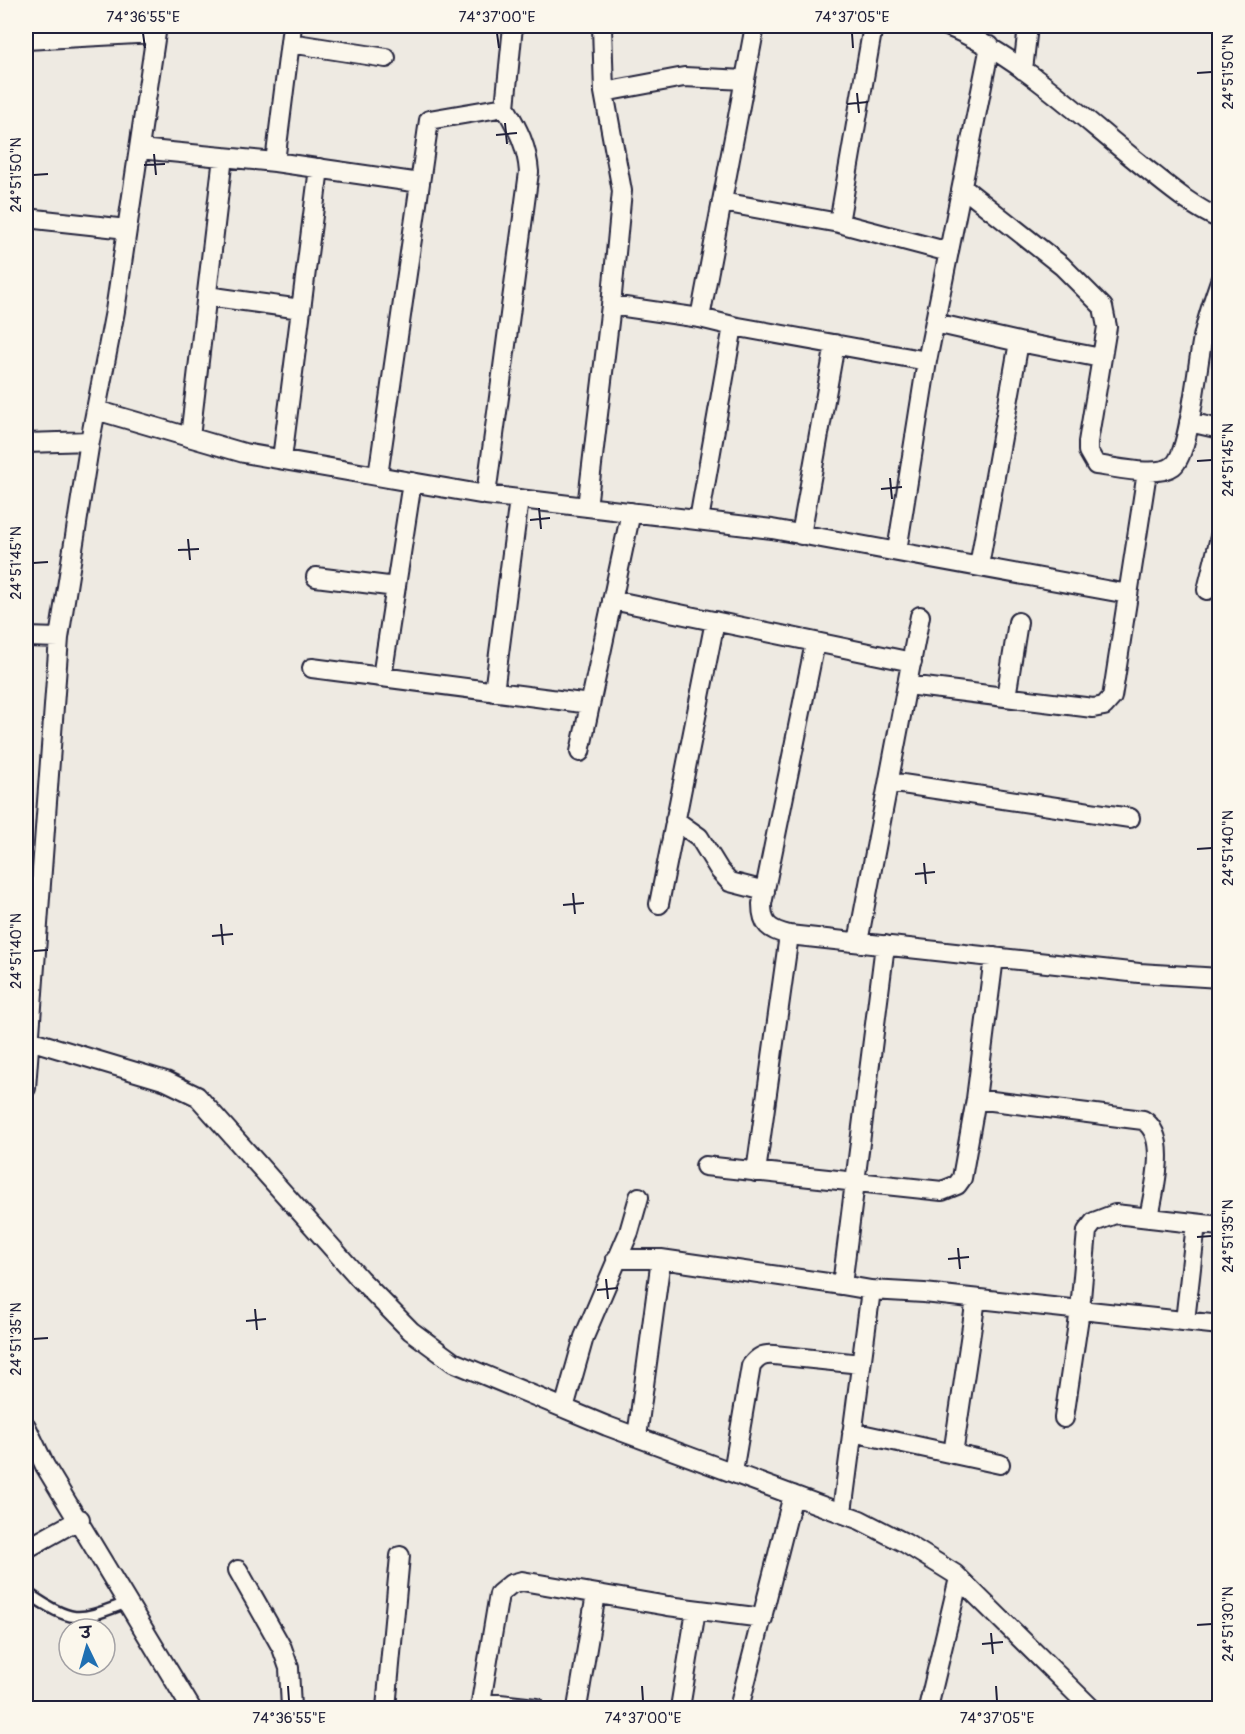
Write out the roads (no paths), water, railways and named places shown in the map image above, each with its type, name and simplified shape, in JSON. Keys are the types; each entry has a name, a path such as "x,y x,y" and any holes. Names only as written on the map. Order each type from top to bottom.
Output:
{"street":[{"path":"486,495 529,172 527,150 521,134 505,107 513,26"},
{"path":"587,507 622,191 604,92 602,26"},
{"path":"700,318 755,26"},
{"path":"839,223 873,26"},
{"path":"947,26 990,46 1166,185 1202,212 1220,219"},
{"path":"1023,70 1028,26"},
{"path":"26,40 156,29 115,311 90,441 59,638 34,848 26,1088"},
{"path":"275,162 291,34 386,58"},
{"path":"897,552 927,361 990,46"},
{"path":"604,92 684,77 745,80"},
{"path":"378,476 429,120 505,107"},
{"path":"139,149 275,162 420,183"},
{"path":"190,437 223,157"},
{"path":"282,459 319,168"},
{"path":"962,187 1062,266 1097,298 1103,307 1107,327 1088,451 1096,465 1147,472 1173,466 1181,453 1211,336 1220,281"},
{"path":"722,202 839,223 949,252"},
{"path":"26,218 127,229"},
{"path":"207,296 301,309"},
{"path":"611,305 700,318 927,361"},
{"path":"935,323 1101,358"},
{"path":"699,520 734,326"},
{"path":"979,566 1019,342"},
{"path":"801,535 835,344"},
{"path":"96,410 244,453 486,495 699,520 801,535 1128,594"},
{"path":"1189,422 1220,429"},
{"path":"26,443 90,441"},
{"path":"908,685 1094,708 1104,706 1112,697 1147,472"},
{"path":"382,677 412,482"},
{"path":"494,692 519,499"},
{"path":"580,752 632,512"},
{"path":"1207,590 1220,537"},
{"path":"316,577 396,587"},
{"path":"612,600 912,662"},
{"path":"858,942 920,616"},
{"path":"659,904 715,621"},
{"path":"1006,697 1018,622"},
{"path":"26,638 59,638"},
{"path":"815,643 765,891 763,922 767,928 789,935 1139,973 1220,978"},
{"path":"312,668 590,704"},
{"path":"889,782 1130,818"},
{"path":"675,820 699,837 720,871 730,882 765,891"},
{"path":"756,1172 789,935"},
{"path":"842,1285 885,945"},
{"path":"705,1166 942,1191 957,1185 962,1178 976,1099 994,957"},
{"path":"29,1040 166,1081 197,1096 231,1131 296,1208 411,1330 453,1362 638,1437 842,1512 905,1543 959,1578 1091,1708"},
{"path":"976,1099 1143,1120 1150,1124 1159,1149 1149,1218"},
{"path":"564,1408 584,1337 629,1232 639,1197"},
{"path":"1064,1418 1080,1310 1087,1231 1104,1216 1114,1214 1220,1226"},
{"path":"1185,1321 1196,1224"},
{"path":"616,1259 661,1259 871,1290 1220,1325"},
{"path":"638,1437 661,1259"},
{"path":"842,1512 871,1290"},
{"path":"953,1454 976,1299"},
{"path":"733,1472 751,1366 763,1354 861,1364"},
{"path":"26,1425 45,1466 80,1519 191,1708"},
{"path":"852,1432 1000,1464"},
{"path":"739,1708 793,1495"},
{"path":"26,1549 80,1519"},
{"path":"386,1708 400,1556"},
{"path":"238,1570 282,1648 289,1668 291,1708"},
{"path":"928,1708 959,1578"},
{"path":"536,1708 480,1705 499,1594 504,1588 522,1581 696,1610 763,1618"},
{"path":"577,1708 596,1594"},
{"path":"680,1708 696,1610"}],"lane":[{"path":"30,1594 60,1614 71,1617 98,1614 129,1602"}]}
